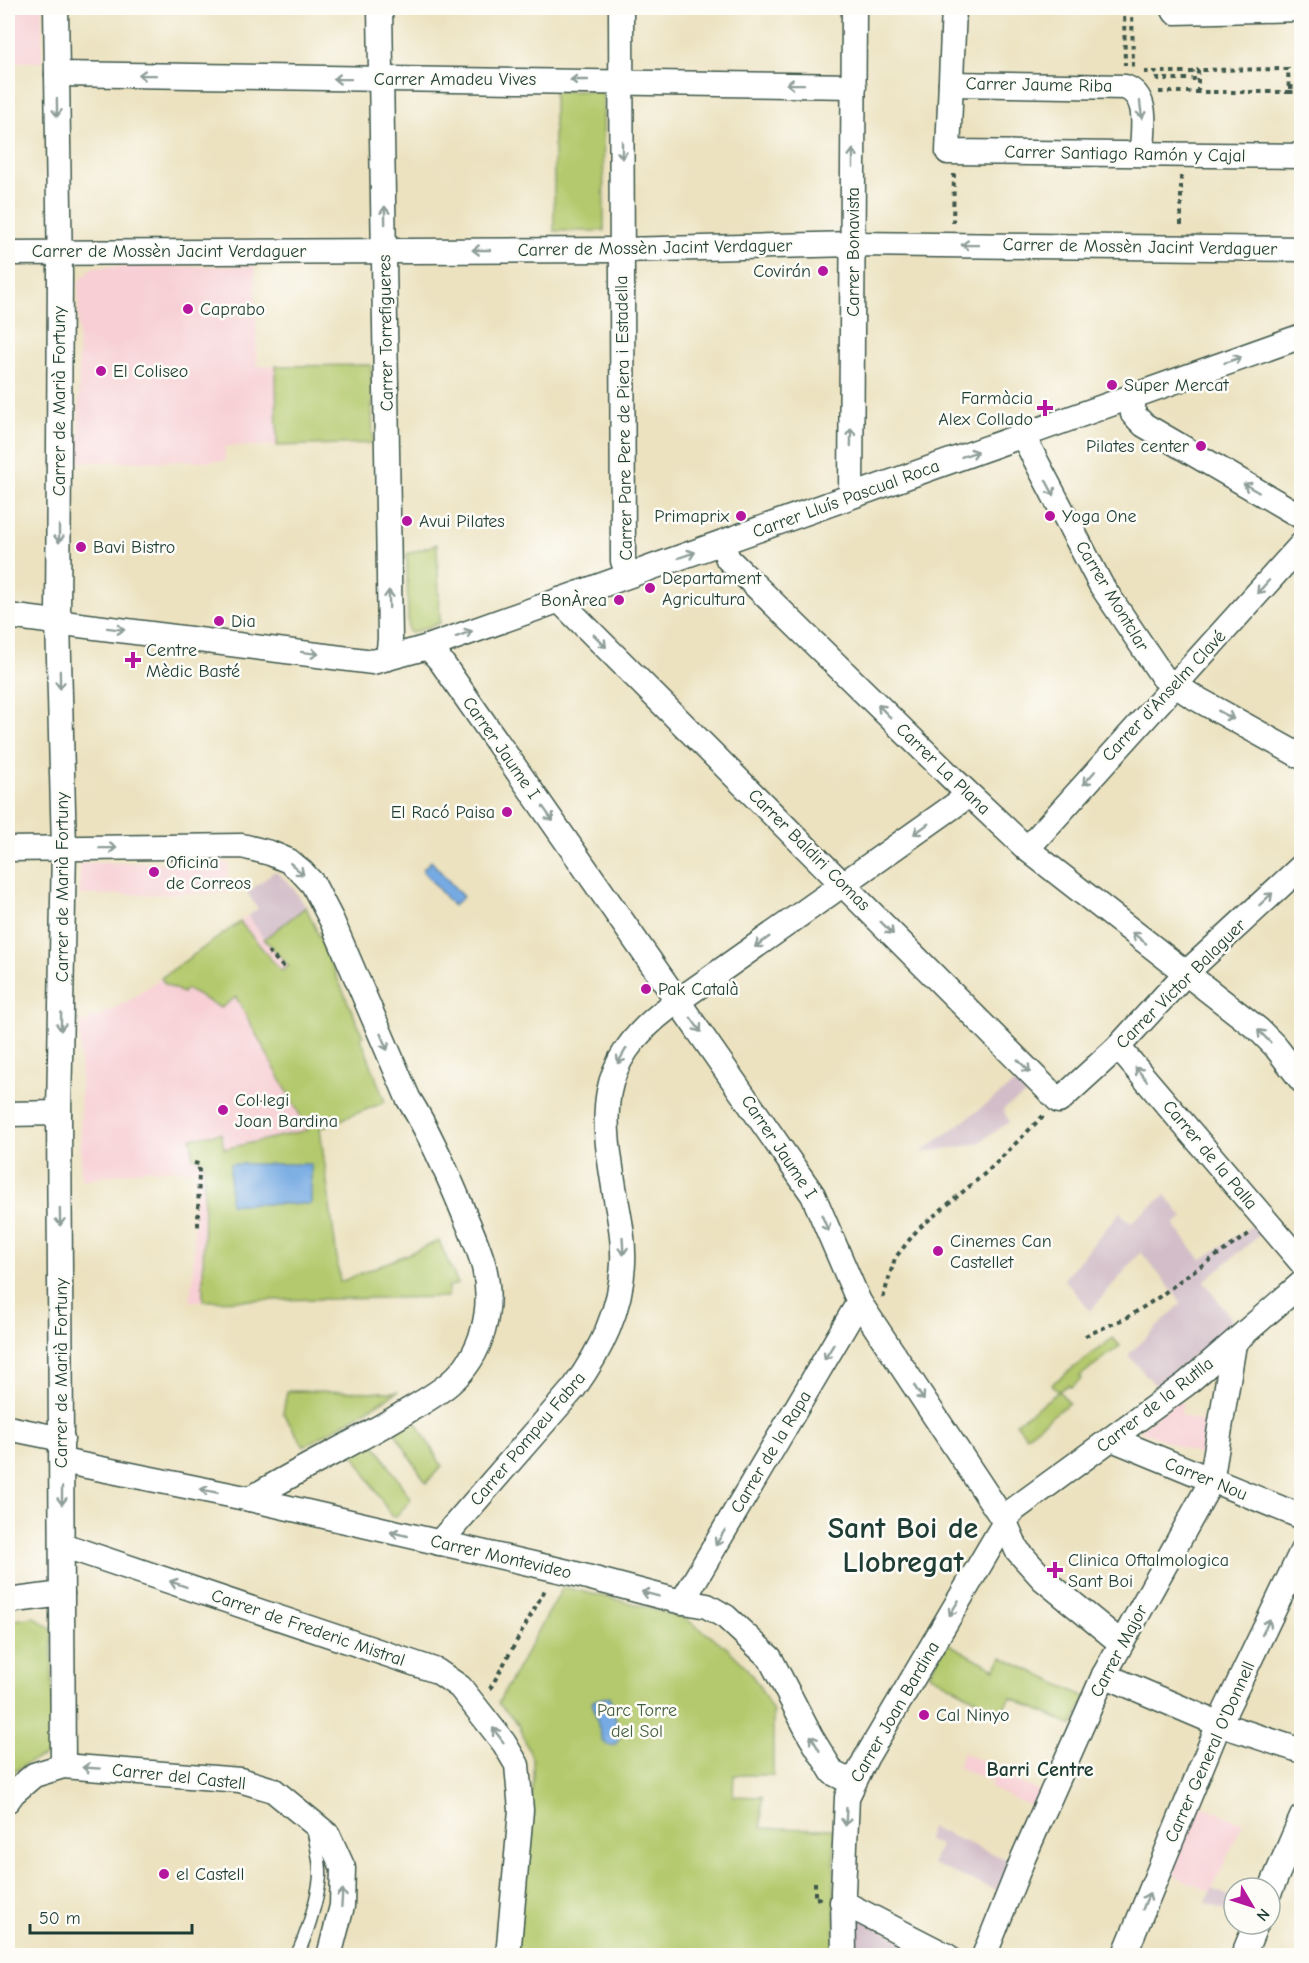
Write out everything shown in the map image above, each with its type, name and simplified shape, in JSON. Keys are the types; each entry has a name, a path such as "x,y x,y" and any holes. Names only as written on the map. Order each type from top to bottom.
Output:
{"street":[{"name":"Carrer de Marià Fortuny","path":"56,8 60,251 58,621 64,848 59,1113 63,1766"},
{"name":"Carrer Torrefigueres","path":"381,8 386,250 390,639 388,658"},
{"name":"Carrer Pare Pere de Piera i Estadella","path":"621,8 623,561 631,574"},
{"name":"Carrer Bonavista","path":"851,496 854,8"},
{"path":"951,84 954,8"},
{"path":"1173,8 1175,12 1302,9"},
{"name":"Carrer Amadeu Vives","path":"57,74 621,80 854,86"},
{"name":"Carrer Jaume Riba","path":"951,84 1125,87 1139,79 1143,109 1142,154"},
{"name":"Carrer Santiago Ramón y Cajal","path":"951,84 948,152 1302,156"},
{"name":"Carrer de Mossèn Jacint Verdaguer","path":"8,252 622,250 853,244 1302,249"},
{"name":"Carrer Lluís Pascual Roca","path":"8,616 373,662 428,647 1302,336"},
{"path":"1133,397 1133,414 1144,425 1302,517"},
{"name":"Carrer Montclar","path":"1023,436 1101,585 1163,676 1175,686 1302,757"},
{"name":"Carrer La Plana","path":"725,542 728,559 969,795 1027,849 1259,1030 1302,1081"},
{"name":"Carrer d'Anselm Clavé","path":"1027,849 1302,544"},
{"name":"Carrer Baldiri Comas","path":"559,600 1059,1101"},
{"name":"Carrer Jaume I","path":"428,647 440,660 813,1195 859,1302 1005,1522 1017,1550 1037,1572 1121,1643"},
{"name":"Carrer Pompeu Fabra","path":"440,1543 574,1388 590,1367 605,1337 617,1303 623,1262 621,1230 607,1140 608,1091 617,1065 628,1046 646,1025 678,1000 969,795"},
{"path":"8,849 242,846 270,853 289,861 301,871 324,903 408,1098 426,1128 479,1251 484,1268 487,1297 486,1320 475,1352 464,1369 436,1394 250,1499"},
{"name":"Carrer Victor Balaguer","path":"1059,1101 1118,1047 1185,974 1302,866"},
{"name":"Carrer de la Palla","path":"1118,1047 1302,1263"},
{"path":"8,1114 59,1113"},
{"name":"Carrer de la Rutlla","path":"1005,1522 1012,1511 1186,1384 1302,1282"},
{"name":"Carrer de la Rapa","path":"682,1602 859,1302"},
{"name":"Carrer Major","path":"984,1956 1024,1856 1104,1676 1211,1482 1234,1344"},
{"name":"Carrer Montevideo","path":"8,1428 62,1450 250,1499 557,1569 682,1602 707,1606 726,1617 770,1658 811,1737 833,1773 845,1779 855,1777"},
{"name":"Carrer Nou","path":"1112,1439 1211,1482 1302,1517"},
{"name":"Carrer Joan Bardina","path":"844,1956 842,1902 847,1797 855,1777 1005,1522"},
{"name":"Carrer de Frederic Mistral","path":"62,1545 437,1671 460,1687 504,1743 517,1765 521,1810 508,1956"},
{"name":"Carrer General O'Donnell","path":"1124,1956 1219,1724 1302,1551"},
{"path":"8,1601 62,1594"},
{"path":"1104,1676 1219,1724 1302,1751"},
{"path":"491,1956 507,1809 517,1765"},
{"name":"Carrer del Castell","path":"8,1800 34,1775 63,1766 240,1780 273,1790 328,1835 343,1868 342,1906 329,1956"},
{"path":"1276,1876 1302,1817"},
{"path":"842,1902 947,1956"},
{"path":"1243,1956 1251,1936"}],"lane":[{"path":"296,1956 309,1920 320,1872 311,1820"}],"path":[{"path":"1132,8 1139,79"},
{"path":"1124,9 1132,14"},
{"path":"1124,9 1125,55"},
{"path":"1198,91 1196,76 1198,70 1288,69 1289,90"},
{"path":"1139,79 1193,72 1196,76"},
{"path":"1139,79 1194,79 1196,76"},
{"path":"1139,79 1198,91 1302,90"},
{"path":"1180,207 1181,166"},
{"path":"953,212 954,177"},
{"path":"268,951 285,969"},
{"path":"874,1326 896,1258 918,1229 988,1171 1059,1101"},
{"path":"194,1163 199,1164 198,1227"},
{"path":"1085,1336 1128,1317 1267,1222"},
{"path":"478,1709 557,1569"},
{"path":"815,1882 815,1899 819,1898 820,1885"}],"shaded area":[{"path":"8,8 42,8 42,62 8,62"},
{"path":"255,266 257,366 276,366 277,446 225,446 225,461 79,462 78,282 93,267"},
{"name":"Oficina de Correos","path":"228,862 228,893 80,895 80,863"},
{"path":"275,871 291,885 306,907 264,939 248,916 258,909 247,893"},
{"name":"Col·legi Joan Bardina","path":"248,916 264,939 295,972 385,1102 320,1128 341,1298 190,1301 191,1283 193,1282 195,1170 148,1169 81,1180 80,1022 90,1022 90,1017 97,1017 130,1000"},
{"path":"1019,1080 1030,1092 1003,1109 1009,1122 977,1144 920,1153"},
{"path":"1165,1195 1183,1217 1174,1225 1201,1260 1259,1221 1266,1230 1204,1281 1235,1324 1156,1386 1128,1355 1182,1303 1141,1252 1090,1311 1064,1279 1120,1212 1130,1223"},
{"path":"1176,1401 1183,1403 1180,1414 1214,1426 1209,1459 1139,1430"},
{"path":"963,1753 999,1768 998,1773 1043,1793 1037,1809 990,1788 992,1782 957,1767"},
{"path":"1195,1803 1243,1823 1211,1892 1166,1872"},
{"path":"930,1827 1015,1863 1003,1893 932,1864 940,1845 927,1840"},
{"path":"1212,1889 1222,1893 1222,1910 1206,1903"},
{"path":"851,1913 908,1943 908,1955 854,1955"}],"green space":[{"path":"554,91 603,91 604,231 554,231"},
{"path":"371,365 373,443 277,446 276,366"},
{"path":"437,544 440,623 411,633 408,630 407,554"},
{"path":"306,907 363,1036 361,1038 385,1102 320,1128 340,1282 439,1241 458,1284 448,1287 448,1297 203,1301 204,1161 193,1157 191,1138 221,1133 224,1149 308,1130 236,997 221,1008 186,989 183,993 165,984 161,978 240,922 281,971 289,966 264,939"},
{"path":"1113,1338 1120,1346 1080,1376 1081,1379 1071,1387 1068,1385 1059,1391 1069,1403 1026,1436 1016,1423 1058,1392 1052,1384"},
{"path":"287,1391 397,1392 304,1447 283,1413"},
{"path":"414,1419 442,1466 426,1483 394,1431"},
{"path":"374,1443 411,1500 395,1517 391,1516 354,1455"},
{"name":"Parc Torre del Sol","path":"563,1587 686,1619 726,1647 744,1665 758,1684 773,1712 773,1775 734,1775 733,1796 762,1797 761,1828 834,1829 835,1949 815,1956 516,1955 533,1761 519,1725 498,1703"},
{"path":"34,1617 52,1629 53,1749 48,1755 29,1762 8,1776 8,1621"},
{"path":"947,1643 995,1669 1002,1657 1086,1697 1073,1726 1010,1697 1001,1713 929,1674"}],"water":[{"path":"431,861 463,897 453,906 422,870"},
{"path":"230,1164 311,1164 311,1204 230,1204"},
{"path":"610,1696 620,1737 616,1744 610,1746 602,1740 592,1701"}],"place":[{"name":"Covirán","path":"823,271"},
{"name":"Caprabo","path":"188,309"},
{"name":"El Coliseo","path":"101,371"},
{"name":"Super Mercat","path":"1112,385"},
{"name":"Farmàcia Alex Collado","path":"1045,408"},
{"name":"Pilates center","path":"1201,446"},
{"name":"Primaprix","path":"741,516"},
{"name":"Yoga One","path":"1050,516"},
{"name":"Avui Pilates","path":"407,521"},
{"name":"Bavi Bistro","path":"81,547"},
{"name":"Departament Agricultura","path":"650,588"},
{"name":"BonÀrea","path":"619,600"},
{"name":"Dia","path":"219,621"},
{"name":"Centre Mèdic Basté","path":"133,660"},
{"name":"El Racó Paisa","path":"507,812"},
{"name":"Oficina de Correos","path":"154,872"},
{"name":"Pak Català","path":"646,989"},
{"name":"Col·legi Joan Bardina","path":"223,1110"},
{"name":"Cinemes Can Castellet","path":"938,1251"},
{"name":"Clinica Oftalmologica Sant Boi","path":"1055,1570"},
{"name":"Cal Ninyo","path":"924,1715"},
{"name":"el Castell","path":"164,1874"}],"district":[{"name":"Sant Boi de Llobregat","path":"903,1545"},
{"name":"Barri Centre","path":"1040,1769"}]}
